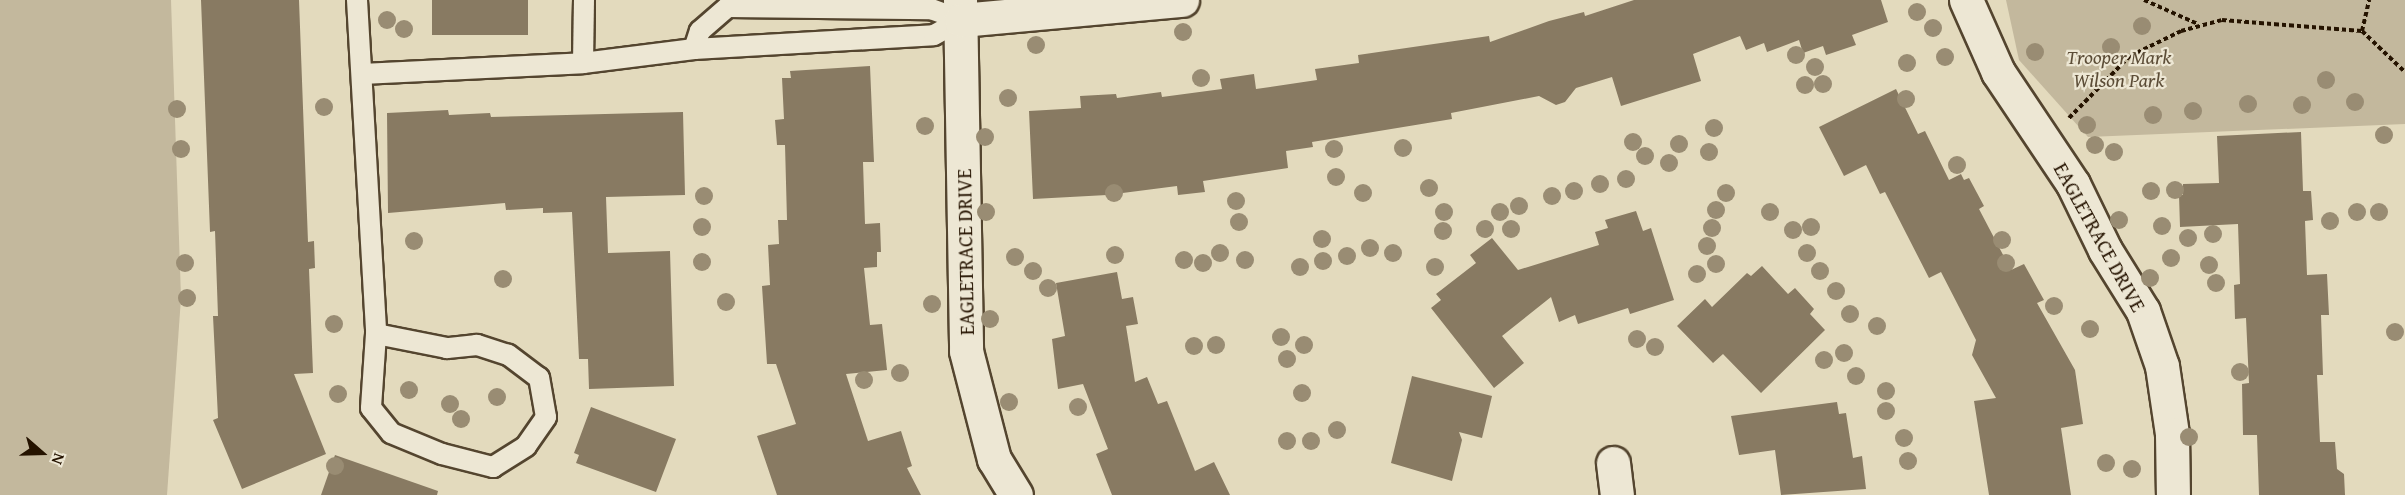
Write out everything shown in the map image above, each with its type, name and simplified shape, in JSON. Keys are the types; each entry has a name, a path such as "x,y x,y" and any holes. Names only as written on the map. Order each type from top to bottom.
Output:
{"street":[{"path":"961,10 1182,0"},
{"name":"EAGLETRACE DRIVE","path":"1966,0 1998,72 2073,184 2105,250 2143,310 2162,366 2172,434 2174,495"},
{"name":"EAGLETRACE DRIVE","path":"961,10 966,351 994,459 1016,495"},
{"path":"1613,463 1617,495"}],"lane":[{"path":"357,0 376,334 371,408 391,433 442,454 493,467 526,446 546,417 539,378 508,355 477,345 447,348 376,334"},
{"path":"583,63 584,0"},
{"path":"694,50 700,31 728,7 961,10"},
{"path":"362,74 583,63 694,50 934,35 961,10"}],"path":[{"path":"2144,0 2199,24"},
{"path":"2362,31 2369,0"},
{"path":"2065,121 2130,56 2199,24 2222,20 2362,31 2405,72"}],"green space":[{"path":"0,0 171,0 181,298 167,495 0,495"},
{"name":"Trooper Mark Wilson Park","path":"2006,0 2405,0 2405,124 2088,137 2019,60"}],"building":[{"path":"201,0 299,0 308,242 314,241 315,268 309,269 313,373 294,374 326,454 242,489 213,420 218,418 213,316 218,316 215,231 210,232"},
{"path":"432,0 528,0 528,35 432,35"},
{"path":"1634,0 1881,0 1888,22 1852,35 1856,45 1826,55 1823,46 1803,53 1799,40 1767,52 1764,43 1746,50 1740,36 1693,54 1701,81 1621,106 1612,77 1576,88 1565,102 1556,105 1539,96 1451,113 1452,119 1312,142 1313,147 1286,151 1288,168 1203,181 1205,192 1178,195 1177,186 1107,195 1033,199 1029,111 1081,108 1080,96 1116,94 1117,98 1161,92 1162,97 1222,89 1220,79 1254,74 1256,89 1317,80 1315,69 1359,63 1358,55 1489,36 1490,42 1549,21 1584,12 1585,16"},
{"path":"870,66 874,162 863,162 865,224 880,223 881,252 877,252 877,267 864,268 870,325 882,324 887,370 846,374 868,441 901,431 912,466 907,468 921,495 777,495 757,436 796,424 776,364 767,364 762,286 770,285 768,245 779,244 778,220 787,220 785,145 777,145 775,120 784,119 782,78 791,78 790,71"},
{"path":"1896,89 1918,134 1925,131 1949,180 1961,174 1964,180 1969,178 1984,206 1979,209 2011,270 2024,264 2044,300 2037,303 2075,370 2083,424 2061,428 2071,495 1989,495 1974,401 1996,398 1972,355 1976,340 1941,272 1929,278 1885,192 1880,194 1866,165 1844,176 1819,127"},
{"path":"448,110 449,115 490,113 491,117 683,112 685,195 606,197 608,253 670,251 674,386 589,389 588,359 579,359 572,212 543,213 543,208 506,210 505,203 388,213 387,113"},
{"path":"2301,132 2303,191 2311,191 2313,220 2305,221 2307,275 2327,274 2329,315 2321,315 2323,375 2317,375 2320,442 2335,442 2337,469 2344,474 2345,495 2259,495 2257,435 2243,435 2242,384 2249,383 2246,318 2235,319 2234,285 2240,284 2238,224 2180,227 2179,195 2183,195 2183,184 2219,183 2217,136"},
{"path":"1636,211 1643,231 1651,228 1674,300 1630,314 1628,308 1578,324 1575,315 1559,322 1551,297 1502,336 1524,363 1494,388 1431,308 1441,300 1436,294 1476,263 1470,255 1492,238 1518,270 1599,245 1595,232 1608,228 1605,220"},
{"path":"1762,266 1788,294 1795,288 1814,309 1810,314 1825,330 1761,393 1723,354 1713,363 1677,326 1705,299 1712,307 1747,273 1751,276"},
{"path":"1117,272 1122,299 1133,297 1138,324 1126,326 1135,382 1147,377 1158,404 1167,401 1195,471 1214,462 1230,495 1112,495 1096,454 1108,449 1083,384 1058,389 1052,339 1065,336 1056,283"},
{"path":"1412,376 1492,396 1482,438 1459,432 1462,440 1452,481 1391,463"},
{"path":"1837,402 1839,414 1846,413 1853,458 1862,456 1866,489 1781,495 1775,450 1739,455 1731,416"},
{"path":"591,407 676,439 656,492 576,463 579,455 574,453"},
{"path":"335,455 438,491 437,495 321,495"}]}
